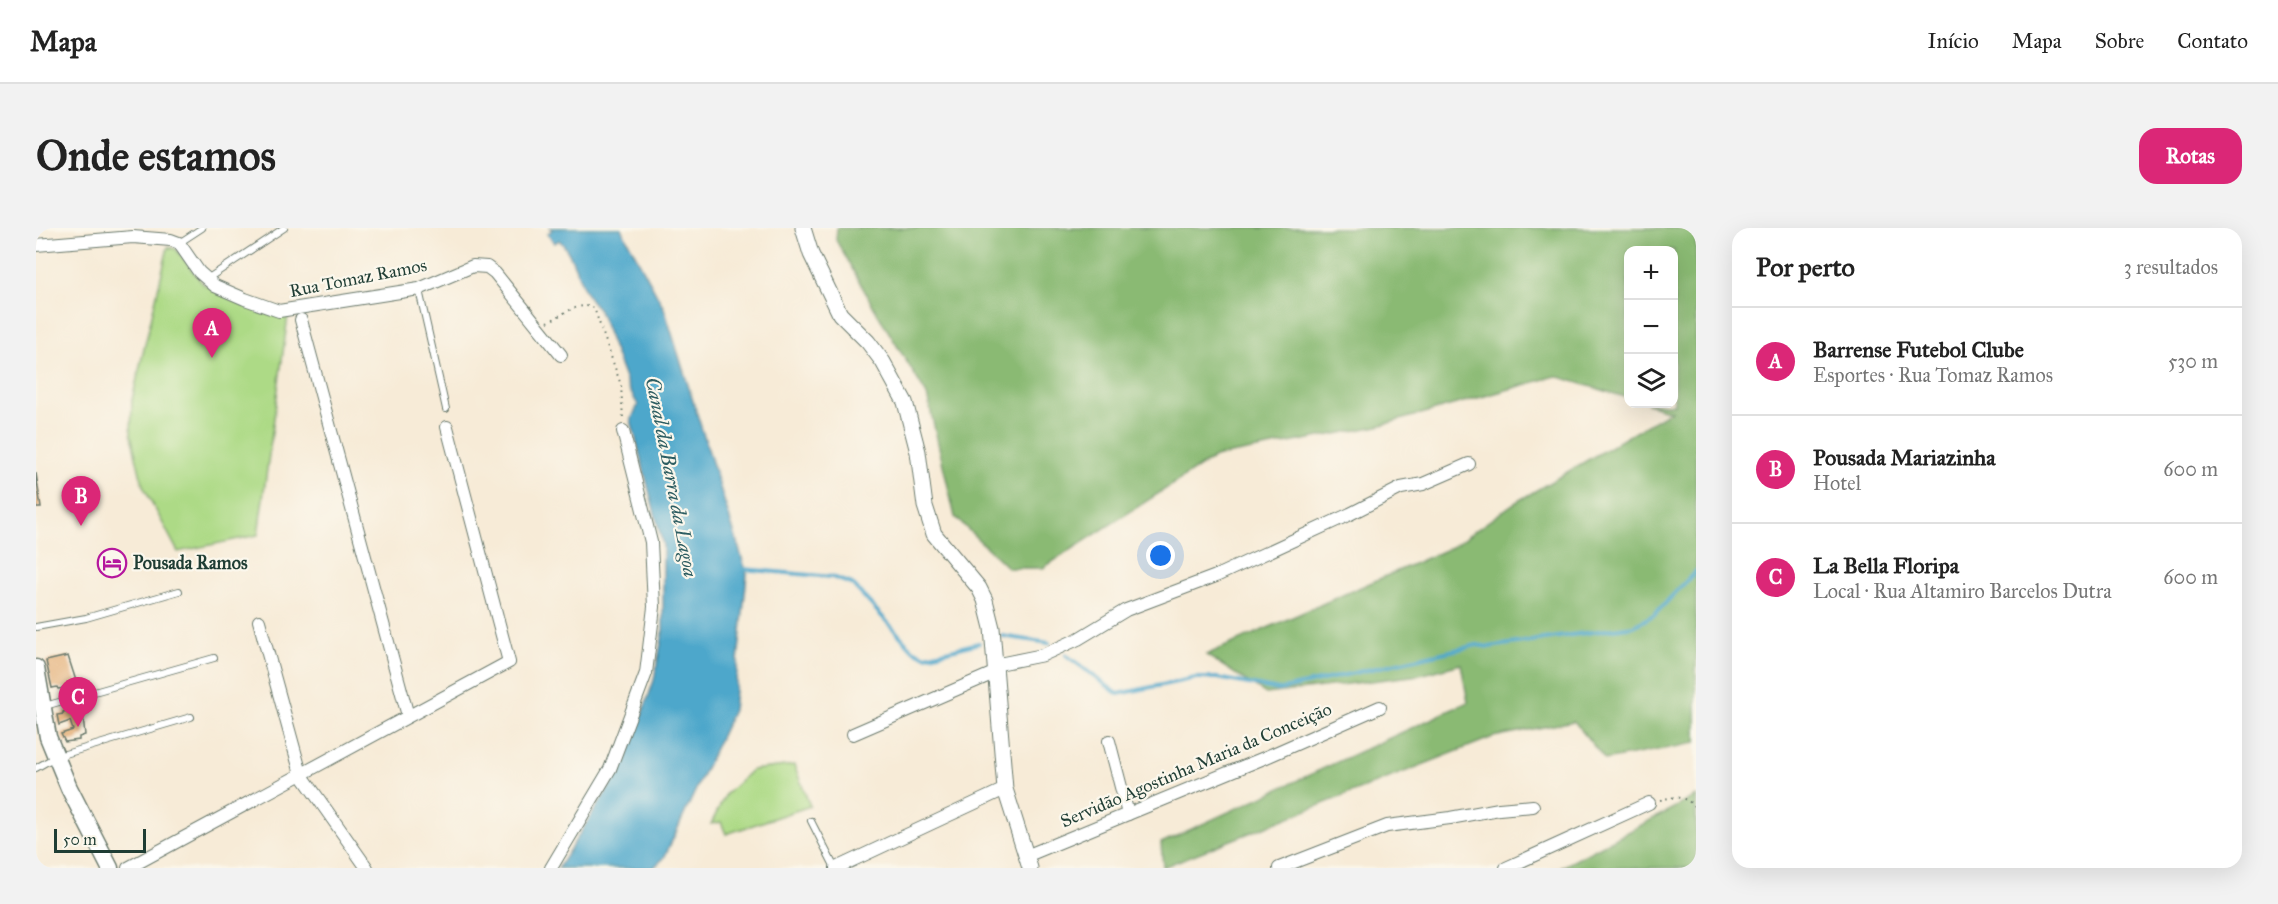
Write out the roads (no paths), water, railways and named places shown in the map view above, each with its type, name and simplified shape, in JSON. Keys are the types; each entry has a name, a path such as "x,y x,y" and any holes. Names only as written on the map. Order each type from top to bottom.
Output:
{"main road":[{"path":"36,668 40,713 56,757 110,868"}],"street":[{"path":"803,228 811,254 840,314 873,349 905,402 918,452 929,520 942,545 970,576 985,600 992,628 1005,789 1028,862"},
{"path":"36,245 147,236 179,243"},
{"name":"Rua Tomaz Ramos","path":"179,243 206,279 230,293 279,311 419,289 473,266 487,267 495,273 561,355"},
{"path":"301,320 408,716"},
{"path":"128,868 509,662 447,427"},
{"path":"551,868 610,770 646,673 654,607 651,542 623,431"},
{"path":"853,734 994,669 1043,655 1078,639 1126,610 1216,576 1350,514 1388,493 1423,484 1469,464"},
{"path":"259,621 301,774 367,868"},
{"name":"Servidão Agostinha Maria da Conceição","path":"1028,862 1128,814 1380,707"},
{"path":"1108,741 1128,814"},
{"path":"835,868 1005,789"},
{"path":"1506,868 1649,803"},
{"path":"1279,868 1386,826 1450,818 1499,808 1533,806"}],"lane":[{"path":"179,243 202,228"},
{"path":"206,279 284,228"},
{"path":"419,289 446,409"},
{"path":"36,627 86,618 179,591"},
{"path":"40,713 214,658"},
{"path":"36,768 56,757 191,717"},
{"path":"811,821 835,868"}],"water":[{"name":"Canal da Barra da Lagoa","path":"550,228 621,228 664,308 747,574 733,710 664,858 653,868 558,868 626,761 654,680 663,633 663,545 631,420 638,405 629,389 598,308 586,293 565,248 559,240 555,243 547,234 552,230"}],"waterway":[{"path":"743,569 832,577 852,584 913,650 926,656 979,643"},
{"path":"1066,655 1118,694 1196,678 1218,678 1279,690 1477,645 1489,647 1634,626 1655,614 1696,571"},
{"path":"1002,636 1049,643"}],"place":[{"name":"Barrense Futebol Clube","path":"212,358"},
{"name":"Pousada Mariazinha","path":"81,526"},
{"name":"Pousada Ramos","path":"112,563"},
{"name":"La Bella Floripa","path":"78,727"}]}
